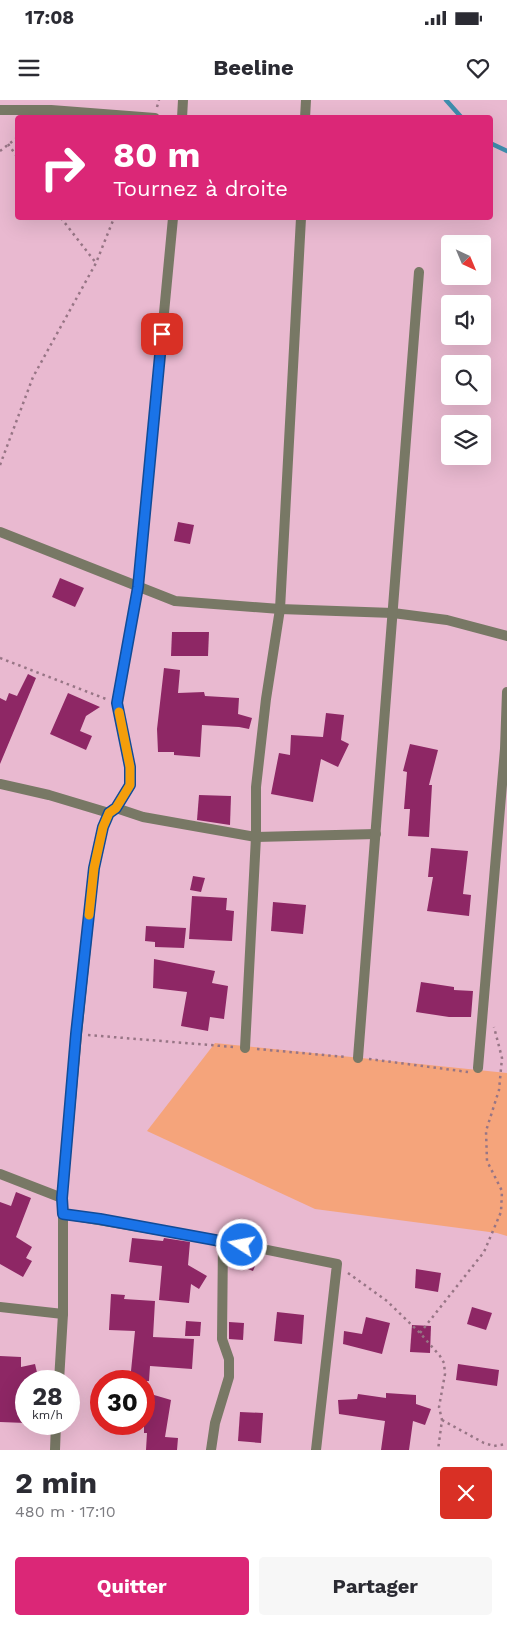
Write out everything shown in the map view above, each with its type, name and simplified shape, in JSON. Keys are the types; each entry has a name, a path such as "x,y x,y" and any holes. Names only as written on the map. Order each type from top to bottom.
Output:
{"street":[{"path":"182,115 183,100"},
{"path":"305,115 306,100"},
{"path":"0,110 51,110 116,115"},
{"path":"60,1370 63,1314 62,1198 76,1034 94,868 103,827 130,785 130,767 117,703 138,587 173,220"},
{"path":"245,1048 256,837 256,787 266,699 280,609 301,220"},
{"path":"358,1058 419,272"},
{"path":"0,532 175,601 280,609 393,613 447,620 507,636"},
{"path":"478,1068 505,749 507,692"},
{"path":"0,784 113,811 256,837 376,834"},
{"path":"0,1174 62,1198"},
{"path":"63,1214 223,1241 337,1264 316,1450"},
{"path":"211,1450 215,1424 229,1377 229,1359 222,1339 223,1241"},
{"path":"0,1307 63,1314"},
{"path":"55,1450 56,1435"}],"path":[{"path":"0,151 15,139"},
{"path":"8,144 15,154"},
{"path":"63,220 96,263"},
{"path":"0,466 33,377 96,263 113,220"},
{"path":"0,658 117,703"},
{"path":"420,1333 484,1252 501,1212 502,1191 487,1161 486,1131 499,1090 502,1058 494,1024"},
{"path":"76,1034 213,1044 358,1058 474,1073 478,1068"},
{"path":"337,1264 387,1301 420,1333 444,1363 445,1374 439,1408 442,1420 438,1450"},
{"path":"442,1420 494,1448 507,1444"}],"shaded area":[{"path":"215,1043 507,1073 507,1236 497,1233 315,1209 147,1131"}],"building":[{"path":"178,522 194,525 190,544 174,541"},
{"path":"60,578 84,588 75,607 52,597"},
{"path":"172,632 209,632 208,656 171,656"},
{"path":"164,668 180,670 178,693 204,692 205,696 239,698 238,714 252,718 249,729 202,725 200,757 174,755 174,752 158,752 157,729"},
{"path":"28,674 36,678 0,764 0,698 6,701 9,693 17,696"},
{"path":"68,693 100,707 86,716 80,731 92,736 86,750 50,734"},
{"path":"326,713 344,715 341,740 349,744 338,767 321,759 313,802 271,794 279,753 290,755 291,735 323,737"},
{"path":"410,744 438,750 429,785 432,785 429,837 408,836 410,809 404,809 407,772 403,771"},
{"path":"199,795 231,796 230,825 197,820"},
{"path":"431,848 468,851 463,894 471,895 469,916 427,911 433,877 428,877"},
{"path":"193,876 205,878 201,892 190,890"},
{"path":"192,896 227,898 226,910 234,911 232,941 189,939"},
{"path":"273,902 306,905 303,934 271,931"},
{"path":"146,926 186,928 184,948 155,947 155,942 145,941"},
{"path":"154,959 215,971 212,983 228,986 224,1019 210,1017 208,1031 181,1026 187,992 153,988"},
{"path":"421,982 454,987 454,990 473,991 471,1017 449,1017 416,1012"},
{"path":"16,1192 31,1198 16,1237 32,1247 26,1258 32,1261 23,1277 0,1264 0,1202 11,1206"},
{"path":"132,1238 163,1241 164,1238 190,1242 188,1265 207,1276 199,1289 191,1284 189,1303 159,1300 162,1266 129,1262"},
{"path":"245,1252 259,1256 253,1271 240,1266"},
{"path":"416,1269 441,1273 438,1292 415,1288"},
{"path":"111,1294 125,1295 124,1299 155,1301 153,1337 194,1339 192,1369 150,1366 150,1370 131,1370 135,1331 109,1330"},
{"path":"472,1307 492,1313 486,1330 467,1324"},
{"path":"277,1312 304,1315 302,1344 274,1341"},
{"path":"366,1317 390,1323 382,1354 343,1344 344,1331 362,1334"},
{"path":"186,1321 201,1322 200,1336 185,1336"},
{"path":"229,1322 244,1323 243,1340 229,1339"},
{"path":"412,1325 431,1326 430,1353 410,1352"},
{"path":"0,1356 21,1357 21,1367 35,1364 36,1370 15,1370 15,1423 0,1422"},
{"path":"458,1364 499,1370 497,1386 456,1380"},
{"path":"386,1393 416,1395 416,1404 431,1409 425,1425 413,1421 409,1450 381,1450 385,1421 339,1414 338,1400 357,1399 358,1394 386,1398"},
{"path":"155,1395 171,1400 165,1437 178,1438 177,1450 146,1450 147,1435 155,1435"},
{"path":"240,1412 263,1413 261,1443 238,1441"}],"waterway":[{"path":"446,100 459,115"},
{"path":"493,144 507,151"}],"slow traffic":[{"path":"89,915 94,868 103,827 109,813 116,808 130,785 130,767 126,740 119,712"}],"route":[{"path":"162,334 138,587 117,703 126,740 130,767 130,785 116,808 109,813 103,827 94,868 73,1070 62,1198 63,1214 242,1245"}]}
